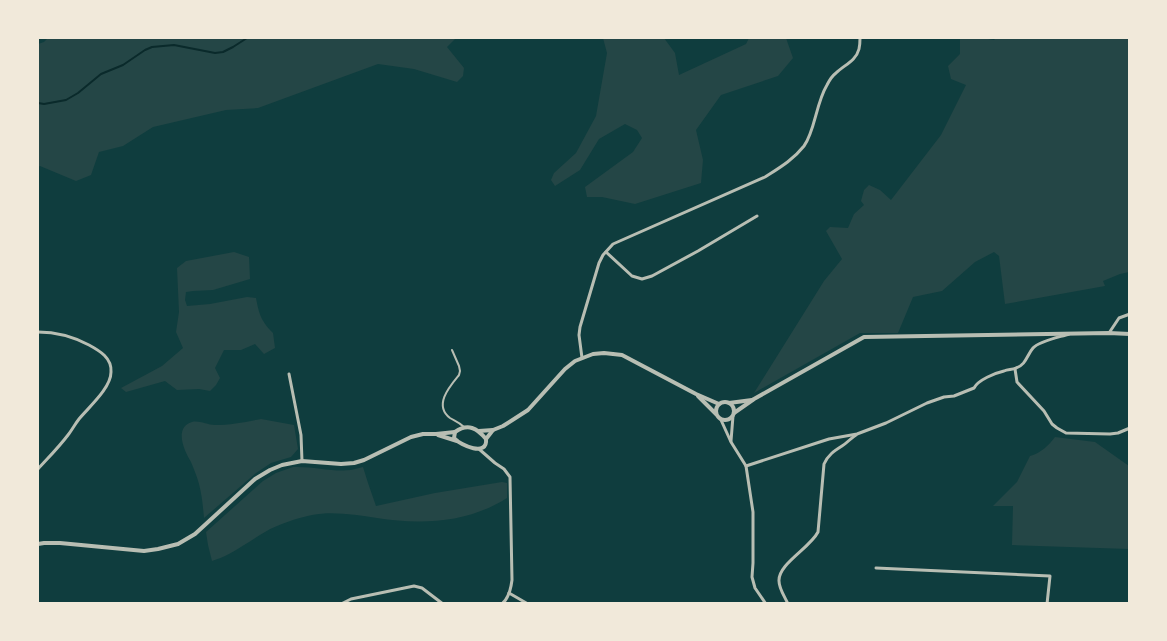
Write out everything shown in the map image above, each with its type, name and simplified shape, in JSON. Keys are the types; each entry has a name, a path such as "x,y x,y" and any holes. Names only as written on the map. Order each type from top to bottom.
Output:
{"street":[{"path":"582,358 579,335 580,327 600,263 606,252 613,244 765,177 795,156 805,145 827,85 835,74 855,58 859,50 860,38"},
{"path":"606,252 632,276 642,278 652,276 757,216"},
{"path":"1109,333 1119,318 1130,314"},
{"path":"38,332 63,334 79,339 104,354 110,363 112,371 111,378 99,396 38,469"},
{"path":"746,466 828,439 857,434 944,397 954,396 974,388 981,381 1005,370 1021,366 1033,348 1039,344 1070,334"},
{"path":"721,420 728,420 754,399 864,338 1130,334"},
{"path":"479,431 493,430 503,426 528,410 565,369 575,361 593,354 622,355 719,404 754,399"},
{"path":"1015,369 1017,382 1044,411 1052,424 1066,433 1110,434 1130,428"},
{"path":"289,374 301,435 302,461"},
{"path":"696,394 721,420 731,442 746,466 753,512 752,577 755,588 766,604"},
{"path":"729,403 733,408 731,442"},
{"path":"716,414 719,404"},
{"path":"38,544 60,543 144,551 158,549 178,544 195,534 255,479 282,465 302,461 354,463 411,437 423,434 455,432 464,427 471,427 479,431 486,439"},
{"path":"488,456 485,445 486,439 493,430"},
{"path":"455,432 454,438 457,441"},
{"path":"436,434 457,441 467,447 478,449 504,469 510,477 512,580 509,593 504,602"},
{"path":"788,604 782,593 779,582 780,577 786,564 813,540 818,532 824,464 833,450 844,445 857,434"},
{"path":"478,449 483,448 485,445"},
{"path":"876,568 1050,576 1046,604"},
{"path":"341,604 351,599 414,586 422,588 443,604"},
{"path":"509,593 528,604"}],"lane":[{"path":"452,350 460,371 443,398 442,404 450,418 464,427"}],"shaded area":[{"path":"48,38 456,38 447,47 464,68 463,76 457,82 414,69 378,64 258,108 226,110 153,127 123,146 99,152 91,175 76,181 40,166 38,167 38,44"},
{"path":"603,38 664,38 675,53 679,75 746,44 749,38 786,38 793,58 778,76 721,95 696,130 703,160 701,183 635,204 602,197 587,197 585,187 633,152 642,138 637,130 625,124 599,139 580,170 555,186 551,180 554,173 576,153 596,116 607,53"},
{"path":"960,38 994,40 996,38 1129,38 1129,272 1103,281 1105,286 1005,304 999,256 994,252 975,262 942,291 913,297 898,333 860,333 754,393 824,281 842,259 826,231 830,227 848,228 854,214 864,205 861,201 864,190 869,185 880,190 891,200 941,135 966,85 951,79 948,66 960,54"},
{"path":"234,252 249,257 250,279 213,290 186,292 185,300 187,306 247,297 256,298 261,317 273,333 275,348 264,354 255,344 241,350 224,350 215,368 220,378 210,391 199,389 177,390 165,381 126,392 121,388 162,366 183,348 176,332 179,312 177,268 186,261"},
{"path":"261,419 294,425 298,449 291,457 271,463 256,473 204,518 199,484 182,440 183,429 192,422 221,425"},
{"path":"1055,437 1095,442 1129,466 1129,549 1012,545 1013,506 993,506 1017,482 1030,456 1038,453"},
{"path":"293,467 351,470 363,467 376,506 435,493 502,482 507,483 507,498 476,513 444,520 410,521 328,513 312,515 276,526 227,555 212,561 206,532 263,481 276,473"}],"waterway":[{"path":"38,103 44,104 66,100 78,93 101,74 123,65 152,47 174,45 215,53 223,52 247,38"}]}
